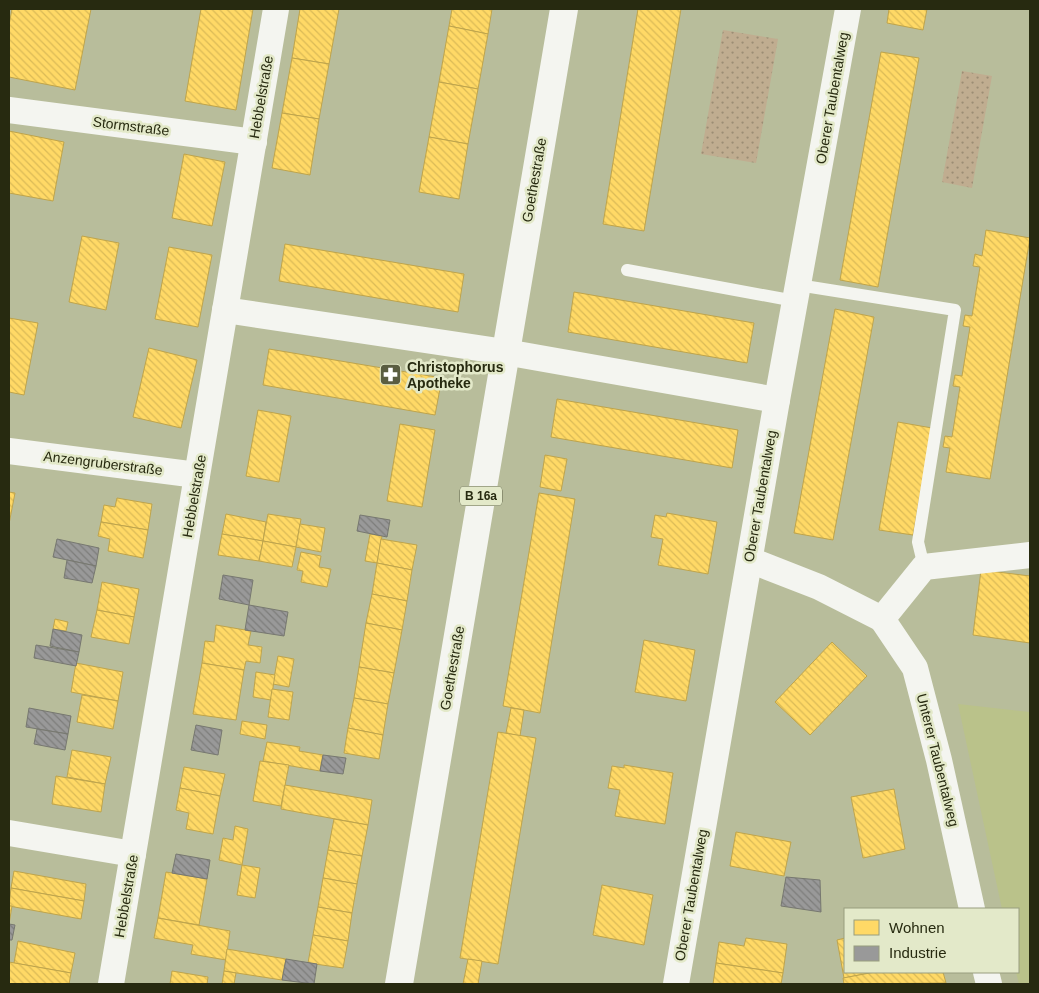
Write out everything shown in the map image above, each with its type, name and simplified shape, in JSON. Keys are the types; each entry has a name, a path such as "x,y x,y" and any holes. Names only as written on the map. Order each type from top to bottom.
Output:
{"main road":[{"name":"Goethestraße","path":"399,984 564,9"}],"street":[{"name":"Hebbelstraße","path":"111,984 276,9"},
{"name":"Oberer Taubentalweg","path":"676,984 777,400 848,9"},
{"name":"Stormstraße","path":"9,110 254,142"},
{"path":"225,310 505,352 777,400"},
{"name":"Anzengruberstraße","path":"9,451 197,475"},
{"path":"750,560 819,587 882,619 924,566 1030,556"},
{"name":"Unterer Taubentalweg","path":"882,619 915,668 939,760 972,908"},
{"path":"9,833 133,854"}],"lane":[{"path":"627,270 796,293 956,310 918,542 924,566"}],"shaded area":[{"path":"723,30 778,39 756,163 701,154"},
{"path":"962,71 992,76 972,188 942,182"},
{"path":"958,704 1030,712 1030,984 1019,984 1016,973 1019,973 1019,908 1002,908"}],"building: Wohnen":[{"path":"12,9 91,9 75,90 9,77 9,25"},
{"path":"201,9 253,9 236,110 185,101"},
{"path":"300,9 339,9 329,64 292,58"},
{"path":"452,9 492,9 488,34 449,26"},
{"path":"638,9 681,9 644,231 603,224"},
{"path":"889,9 927,9 923,30 887,23"},
{"path":"449,26 488,34 478,89 439,82"},
{"path":"881,52 919,58 878,287 840,280"},
{"path":"292,58 329,64 319,119 282,113"},
{"path":"439,82 478,89 468,144 429,137"},
{"path":"282,113 319,119 310,175 272,168"},
{"path":"9,131 64,142 53,201 9,193"},
{"path":"429,137 468,144 459,199 419,192"},
{"path":"184,154 225,162 212,226 172,218"},
{"path":"986,230 1030,238 990,479 946,472 950,448 943,447 945,436 952,437 960,387 953,386 955,375 962,376 970,327 963,326 965,315 972,316 980,267 973,266 975,254 982,256"},
{"path":"82,236 119,243 106,310 69,302"},
{"path":"285,244 464,274 458,312 279,281"},
{"path":"169,247 212,255 198,327 155,319"},
{"path":"574,292 754,323 747,363 568,332"},
{"path":"835,309 874,317 833,540 794,533"},
{"path":"9,318 38,323 24,395 9,392"},
{"path":"149,348 197,360 181,428 133,417"},
{"path":"269,349 442,378 435,415 263,385"},
{"path":"557,399 738,430 732,468 551,437"},
{"path":"258,410 291,416 279,482 246,476"},
{"path":"898,422 932,428 913,535 879,530"},
{"path":"400,424 435,430 422,507 387,501"},
{"path":"545,455 567,459 561,491 540,487"},
{"path":"9,492 15,493 9,524"},
{"path":"539,493 575,499 540,713 503,706"},
{"path":"117,498 152,504 148,530 101,522 104,505 115,507"},
{"path":"667,513 717,522 708,574 658,565 663,539 651,537 655,515 666,517"},
{"path":"226,514 266,522 263,541 222,534"},
{"path":"268,514 301,519 296,547 263,541"},
{"path":"101,522 148,530 143,558 108,551 110,539 98,536"},
{"path":"300,524 325,528 321,552 296,547"},
{"path":"222,534 263,541 259,561 218,555"},
{"path":"370,534 382,536 377,563 365,561"},
{"path":"381,539 417,545 412,570 377,563"},
{"path":"263,541 296,547 292,567 259,561"},
{"path":"301,552 321,556 319,567 331,569 327,587 301,582 303,571 297,570"},
{"path":"377,563 412,570 407,601 372,594"},
{"path":"981,570 1030,576 1030,643 973,635"},
{"path":"102,582 139,589 134,617 97,610"},
{"path":"372,594 407,601 402,630 366,623"},
{"path":"97,610 134,617 129,644 91,637"},
{"path":"55,619 68,622 66,631 53,629"},
{"path":"366,623 402,630 394,673 359,667"},
{"path":"216,625 251,631 248,645 262,647 260,663 246,661 244,670 202,663 205,641 214,642"},
{"path":"644,640 695,650 686,701 635,692"},
{"path":"832,642 867,676 810,735 775,702"},
{"path":"278,656 294,659 289,687 273,684"},
{"path":"76,663 123,672 118,701 71,692"},
{"path":"202,663 244,670 236,720 193,714"},
{"path":"359,667 394,673 388,704 354,698"},
{"path":"256,672 275,675 271,700 253,697"},
{"path":"272,689 293,692 289,720 268,717"},
{"path":"82,695 118,701 113,729 77,722"},
{"path":"354,698 388,704 383,735 348,728"},
{"path":"511,708 524,710 520,736 506,733"},
{"path":"242,721 267,725 265,739 240,734"},
{"path":"348,728 383,735 379,759 344,753"},
{"path":"498,732 536,738 498,964 460,958"},
{"path":"267,742 300,747 299,751 323,755 320,771 263,761"},
{"path":"72,750 111,757 105,784 67,777"},
{"path":"260,761 289,765 281,806 253,801"},
{"path":"624,765 673,773 665,824 615,816 620,790 608,788 612,766 624,768"},
{"path":"184,767 225,774 220,796 180,788"},
{"path":"56,776 105,784 101,812 52,804"},
{"path":"285,785 372,800 368,825 281,809"},
{"path":"180,788 220,796 213,834 186,829 189,813 176,810"},
{"path":"894,789 905,849 863,858 851,797"},
{"path":"334,819 368,825 362,856 328,850"},
{"path":"235,826 248,829 242,865 219,860 223,838 233,840"},
{"path":"736,832 791,842 784,876 730,866"},
{"path":"328,850 362,856 357,884 323,878"},
{"path":"242,865 260,868 255,898 237,895"},
{"path":"14,871 86,884 84,901 11,888"},
{"path":"166,872 207,879 199,925 158,918"},
{"path":"323,878 357,884 352,913 318,907"},
{"path":"602,885 653,895 644,945 593,935"},
{"path":"11,888 84,901 81,919 9,906"},
{"path":"9,906 12,906 9,924"},
{"path":"318,907 352,913 348,941 313,935"},
{"path":"158,918 230,931 226,960 191,954 193,945 154,938"},
{"path":"313,935 348,941 343,968 308,963"},
{"path":"746,938 787,944 783,973 716,963 719,942 744,946"},
{"path":"844,938 844,973 870,973 844,978 837,940"},
{"path":"18,941 75,953 71,973 14,963"},
{"path":"227,949 286,959 282,980 224,971"},
{"path":"468,959 482,961 478,984 463,984"},
{"path":"9,962 71,973 69,984 9,984"},
{"path":"716,963 783,973 781,984 713,984"},
{"path":"172,971 208,977 207,984 170,984"},
{"path":"224,971 236,973 234,984 222,984"},
{"path":"870,973 943,973 946,983 844,984 843,978"}],"building: Industrie":[{"path":"360,515 390,520 387,537 357,531"},
{"path":"57,539 99,548 96,566 53,557"},
{"path":"67,560 96,566 92,583 64,578"},
{"path":"223,575 253,580 249,605 219,599"},
{"path":"249,605 288,612 284,636 245,630"},
{"path":"53,629 82,635 79,652 50,646"},
{"path":"36,645 79,652 76,666 34,658"},
{"path":"29,708 71,716 68,734 26,727"},
{"path":"196,725 222,730 218,755 191,750"},
{"path":"37,729 68,734 65,750 34,744"},
{"path":"323,755 346,758 343,774 320,771"},
{"path":"176,854 210,860 207,879 172,873"},
{"path":"786,877 820,880 821,912 781,906"},
{"path":"9,924 15,925 12,940 9,940"},
{"path":"286,959 317,964 314,984 282,980"}],"place":[{"name":"Christophorus Apotheke","path":"391,375"}]}
